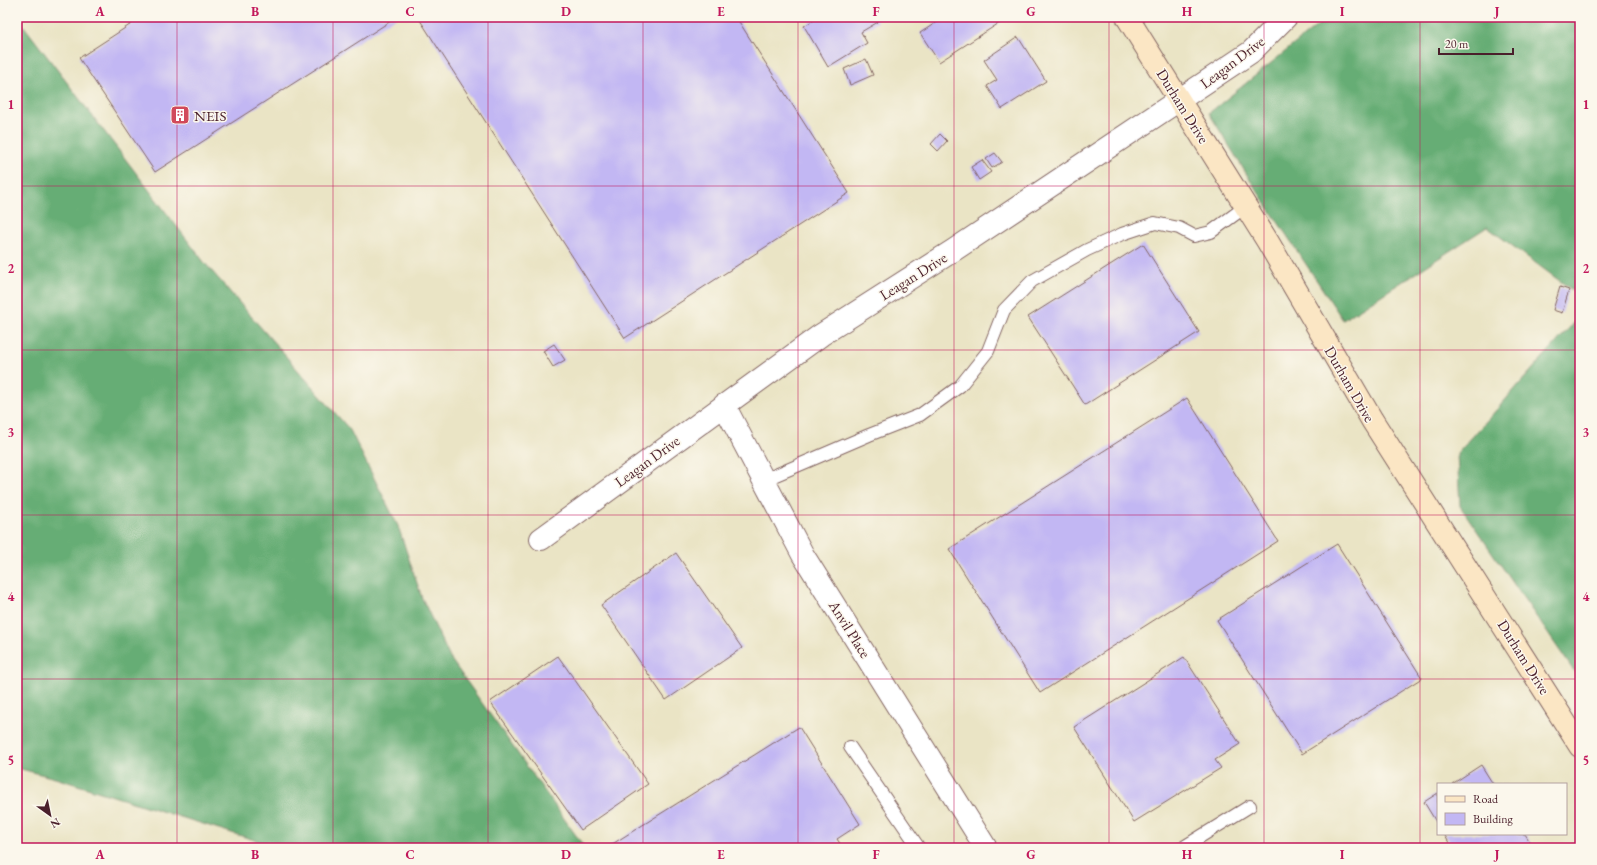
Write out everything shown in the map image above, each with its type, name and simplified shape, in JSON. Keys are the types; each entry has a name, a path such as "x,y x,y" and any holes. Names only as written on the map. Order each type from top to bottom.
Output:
{"street":[{"name":"Durham Drive","path":"1127,17 1245,207 1372,420 1580,746"},
{"name":"Leagan Drive","path":"541,539 821,335 954,250 1251,52 1286,17"},
{"name":"Anvil Place","path":"724,405 803,555 986,848"}],"lane":[{"path":"764,480 868,435 920,415 960,386 988,351 1004,310 1032,281 1086,250 1122,234 1154,223 1179,228 1194,236 1211,232 1245,207"},
{"path":"850,747 919,848"},
{"path":"1182,848 1250,806"}],"green space":[{"path":"17,17 204,262 350,430 398,526 422,598 450,658 585,848 280,848 55,778 17,768"},
{"path":"1328,17 1580,17 1580,296 1487,227 1343,320 1252,183 1209,113"},
{"path":"1580,316 1580,680 1460,506 1457,454"}],"building":[{"name":"NEIS","path":"142,17 397,17 155,172 79,58"},
{"path":"418,17 736,17 849,193 625,338"},
{"path":"819,17 875,17 878,22 861,32 867,43 828,67 804,26"},
{"path":"938,17 1002,17 1004,20 939,62 920,33 940,20"},
{"path":"1018,37 1046,81 1002,109 987,86 997,80 984,60"},
{"path":"866,59 873,75 850,85 844,69"},
{"path":"940,134 947,141 938,151 931,144"},
{"path":"995,153 1002,162 992,168 986,159"},
{"path":"982,160 991,172 979,180 971,167"},
{"path":"1143,244 1199,332 1085,405 1028,317"},
{"path":"1560,287 1569,290 1562,313 1553,310"},
{"path":"554,344 565,360 553,367 543,351"},
{"path":"1187,398 1278,541 1040,693 949,549"},
{"path":"1337,544 1422,678 1302,754 1217,620"},
{"path":"676,553 742,648 666,700 601,605"},
{"path":"558,656 648,784 581,830 490,702"},
{"path":"1184,657 1240,744 1215,760 1221,768 1134,822 1074,727"},
{"path":"799,727 860,824 837,839 843,848 606,848"},
{"path":"1481,765 1492,783 1454,783"},
{"path":"1437,794 1437,823 1424,802"},
{"path":"1445,835 1526,835 1534,848 1452,848"}],"place":[{"name":"NEIS","path":"180,115"}]}
